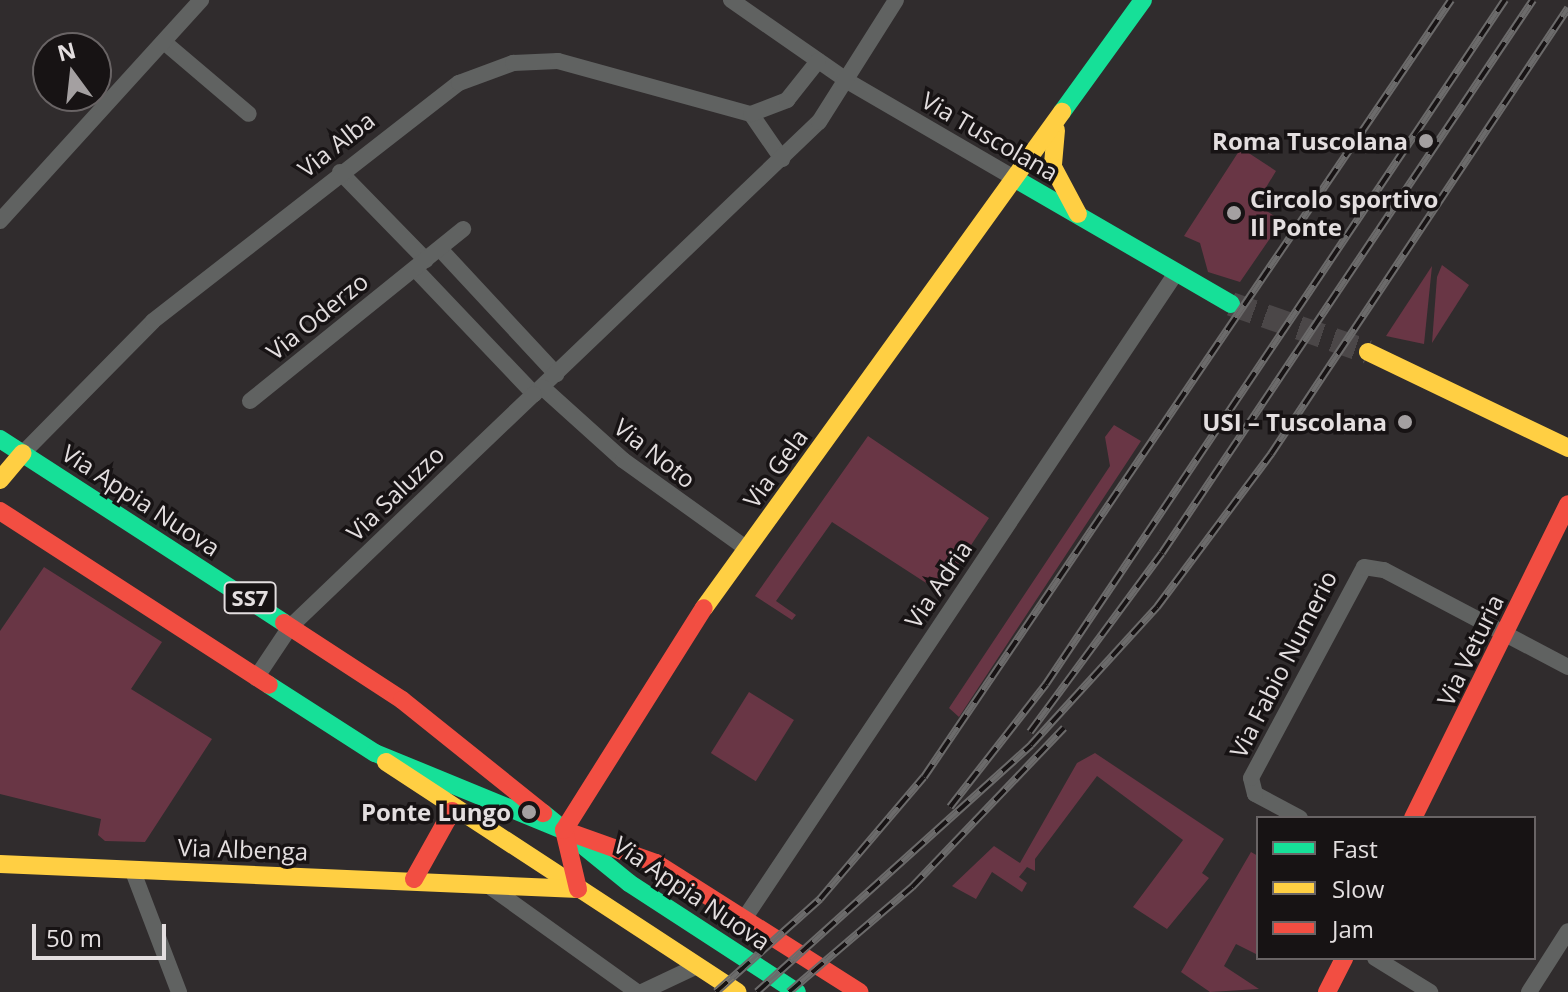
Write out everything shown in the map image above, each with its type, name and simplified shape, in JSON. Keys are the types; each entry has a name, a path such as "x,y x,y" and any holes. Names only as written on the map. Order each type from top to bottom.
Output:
{"street":[{"path":"0,221 201,0"},
{"name":"Via Tuscolana","path":"731,0 849,82 1080,216 1174,276 1231,304"},
{"path":"440,249 556,374 782,159 849,82 896,0"},
{"name":"Via Gela","path":"564,830 585,793 746,548 1019,181 1143,0"},
{"path":"164,42 249,114"},
{"path":"782,159 751,114 787,100 818,61"},
{"name":"Via Alba","path":"23,453 153,321 443,92 521,62 582,65 751,114"},
{"path":"1058,124 1053,167 1080,216"},
{"name":"Via Noto","path":"340,172 538,391 623,460 746,548"},
{"name":"Via Oderzo","path":"250,401 463,229"},
{"name":"Via Adria","path":"751,923 1174,276"},
{"path":"1368,352 1568,448"},
{"name":"Via Saluzzo","path":"256,678 290,627 556,374"},
{"name":"Via Appia Nuova","path":"0,439 290,627 471,751 564,830 733,951 797,992"},
{"name":"Via Appia Nuova","path":"0,480 23,453"},
{"name":"Via Veturia","path":"1414,816 1568,504"},
{"name":"SS7","path":"0,511 375,753 452,787 564,830"},
{"name":"Via Fabio Numerio","path":"1296,816 1255,794 1251,778 1359,571 1374,566 1506,631"},
{"path":"1506,631 1568,667"},
{"path":"375,753 452,811 738,992"},
{"path":"414,879 452,811"},
{"path":"564,830 578,889"},
{"name":"Via Appia Nuova","path":"564,830 634,853 850,987"},
{"name":"Via Albenga","path":"0,864 484,882 578,889"},
{"path":"132,869 179,992"},
{"path":"484,882 639,992 703,969"},
{"path":"1529,992 1568,931"},
{"path":"1327,992 1343,960"},
{"path":"1378,960 1430,992"}],"shaded area":[{"name":"Circolo sportivo Il Ponte","path":"1241,148 1276,171 1256,204 1282,221 1240,282 1208,272 1200,243 1184,236"},
{"path":"1442,265 1469,285 1432,343 1437,277"},
{"path":"1432,266 1424,344 1386,336"},
{"path":"1114,425 1141,441 959,717 949,708 1110,466 1105,437"},
{"path":"868,436 989,518 940,592 832,522 776,601 796,615 792,620 755,596"},
{"path":"44,567 162,642 131,689 212,739 145,842 105,841 98,835 101,819 0,794 0,631"},
{"path":"749,692 794,720 756,781 711,753"},
{"path":"1095,753 1224,839 1202,873 1209,878 1167,929 1133,907 1183,840 1097,776 1035,859 1035,871 1027,867 1019,877 1027,883 1022,892 992,872 976,899 952,886 994,846 1020,863 1077,763"},
{"path":"1251,852 1256,855 1256,954 1236,944 1224,966 1259,989 1210,992 1181,972"}],"tunnel":[{"path":"1231,304 1368,352"}],"railway":[{"path":"716,992 820,899 924,777 1451,0"},
{"path":"950,807 1046,684 1505,0"},
{"path":"1030,732 1162,553 1533,0"},
{"path":"757,992 1031,745 1157,607 1271,454 1568,8"},
{"path":"789,992 912,887 1064,728"}],"traffic: fast":[{"path":"1062,112 1143,0"},
{"path":"1019,181 1231,304"},
{"path":"0,439 284,623"},
{"path":"269,685 375,753 560,829"},
{"path":"543,813 629,883 797,992"}],"traffic: slow":[{"path":"704,608 1062,112"},
{"path":"1056,130 1053,167 1078,214"},
{"path":"1368,352 1568,448"},
{"path":"0,480 23,453"},
{"path":"386,762 738,992"},
{"path":"0,864 578,889"}],"traffic: jam":[{"path":"1414,816 1568,504"},
{"path":"0,511 269,685"},
{"path":"578,889 564,830 704,608"},
{"path":"284,623 402,700 543,813"},
{"path":"414,879 452,811"},
{"path":"566,831 656,863 859,992"},
{"path":"1327,992 1343,960"}],"place":[{"name":"Roma Tuscolana","path":"1426,141"},
{"name":"Circolo sportivo Il Ponte","path":"1234,213"},
{"name":"USI – Tuscolana","path":"1405,422"},
{"name":"Ponte Lungo","path":"529,812"}]}
